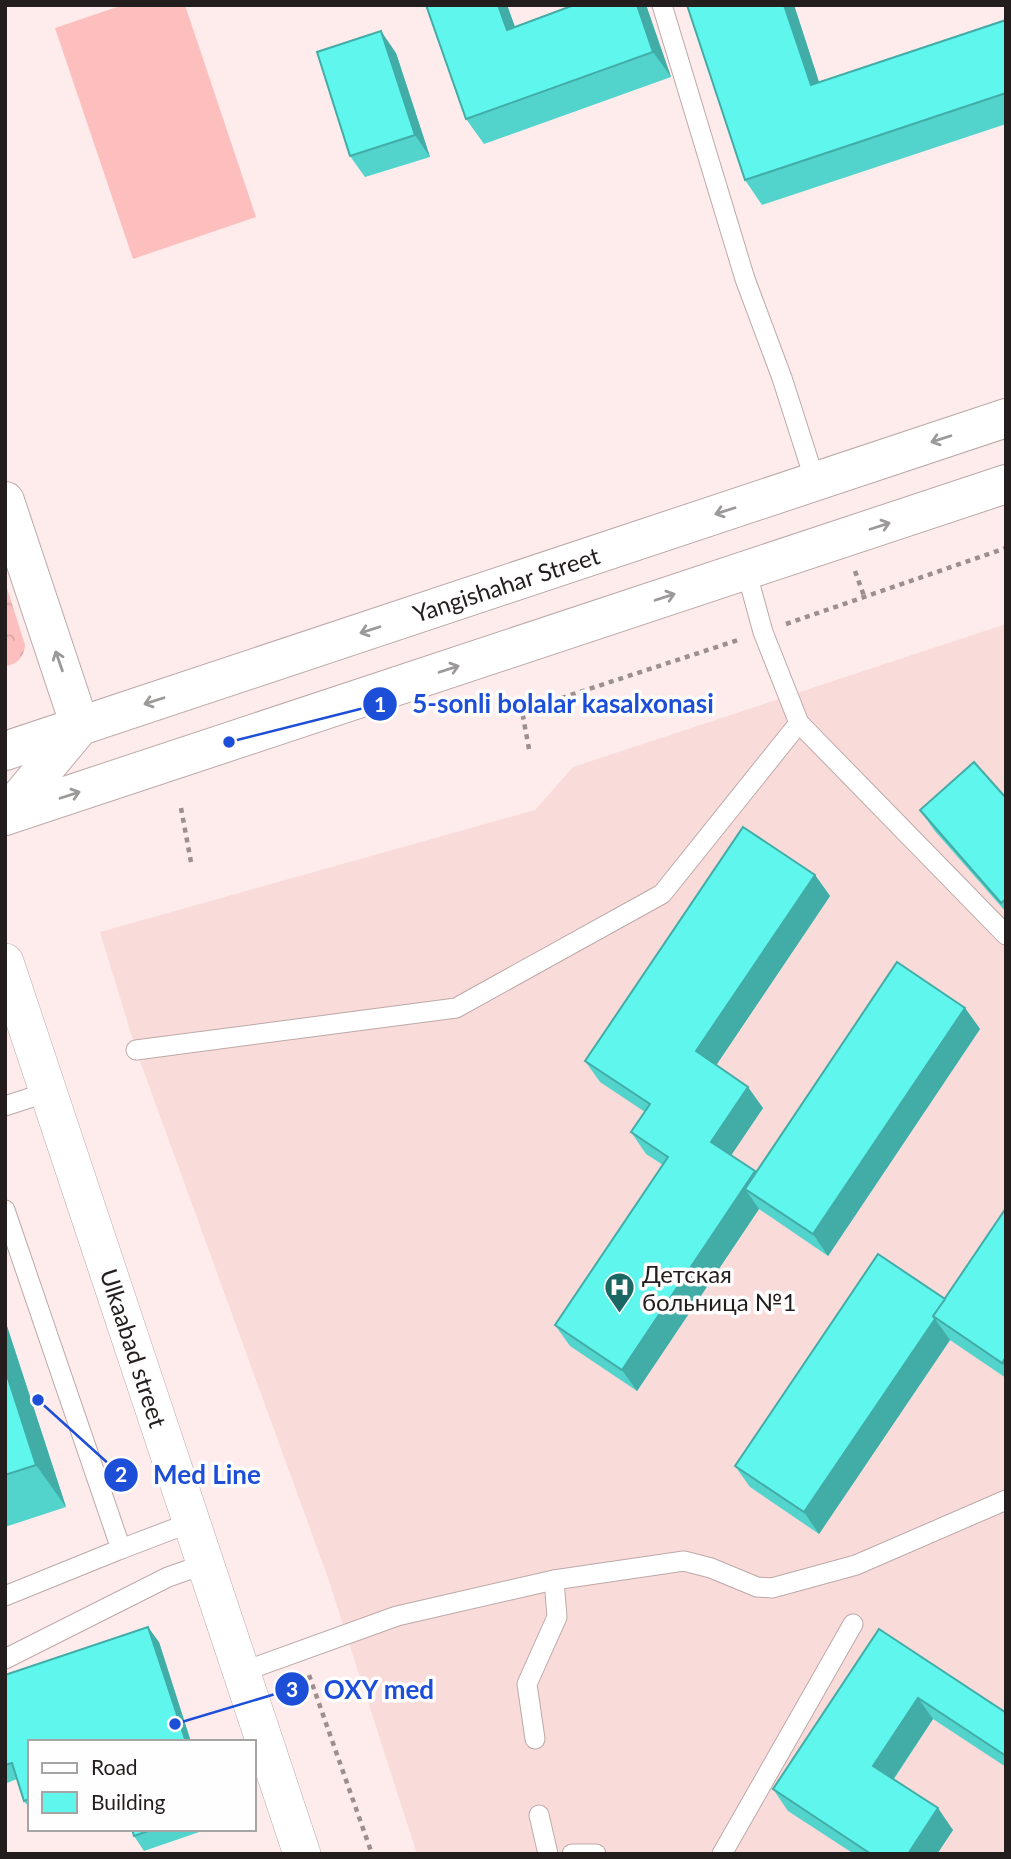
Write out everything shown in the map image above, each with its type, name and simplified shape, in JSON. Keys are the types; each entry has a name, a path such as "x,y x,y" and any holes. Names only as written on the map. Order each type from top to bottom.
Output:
{"main road":[{"name":"Yangishahar Street","path":"5,751 1006,418"},
{"path":"5,816 1006,484"},
{"path":"5,501 80,726 5,816"}],"street":[{"name":"Ulkaabad street","path":"5,962 302,1854"}],"lane":[{"path":"662,5 745,279 782,379 814,481"},
{"path":"746,570 763,632 799,723 1006,935"},
{"path":"136,1050 456,1008 662,894 799,723"},
{"path":"5,1106 48,1091"},
{"path":"5,1210 121,1549"},
{"path":"242,1672 397,1616 554,1580 684,1561 711,1568 757,1587 772,1588 856,1566 1006,1500"},
{"path":"7,1590 192,1522"},
{"path":"5,1659 168,1577 205,1564"},
{"path":"534,1739 527,1684 557,1617 554,1580"},
{"path":"722,1854 853,1624"},
{"path":"539,1815 548,1854"},
{"path":"572,1854 596,1854"}],"path":[{"path":"522,711 530,749"},
{"path":"181,808 191,862"},
{"path":"300,1651 372,1854"}],"shaded area":[{"name":"Детская больница №1","path":"1006,624 1006,1854 417,1854 328,1578 136,1050 100,932 535,810 573,767"}],"green space":[{"path":"123,5 185,5 256,217 133,259 55,28"},
{"path":"5,582 25,645 19,660 5,666"}],"building":[{"path":"426,5 498,5 507,30 574,5 637,5 653,52 466,119"},
{"path":"687,5 784,5 811,85 1006,20 1006,93 745,180"},
{"path":"381,31 415,135 350,156 317,52"},
{"path":"974,762 1006,798 1006,899 1001,903 920,810"},
{"path":"743,827 815,875 696,1051 748,1087 711,1142 755,1171 622,1370 555,1325 668,1157 631,1132 650,1104 585,1061"},
{"path":"897,962 965,1008 813,1234 745,1189"},
{"path":"1006,1208 1006,1357 1002,1363 933,1316"},
{"path":"878,1254 945,1299 933,1316 935,1319 804,1512 735,1466"},
{"path":"5,1369 36,1465 5,1475"},
{"path":"148,1627 185,1740 28,1740 28,1800 24,1801 12,1763 5,1765 5,1675"},
{"path":"879,1629 1005,1712 1006,1710 1006,1756 918,1698 873,1766 938,1808 908,1854 871,1854 773,1789"},
{"path":"133,1831 148,1831 134,1836"}],"place":[{"name":"5-sonli bolalar kasalxonasi","path":"229,742"},
{"name":"Детская больница №1","path":"619,1314"},
{"name":"Med Line","path":"38,1400"},
{"name":"OXY med","path":"175,1724"}]}
